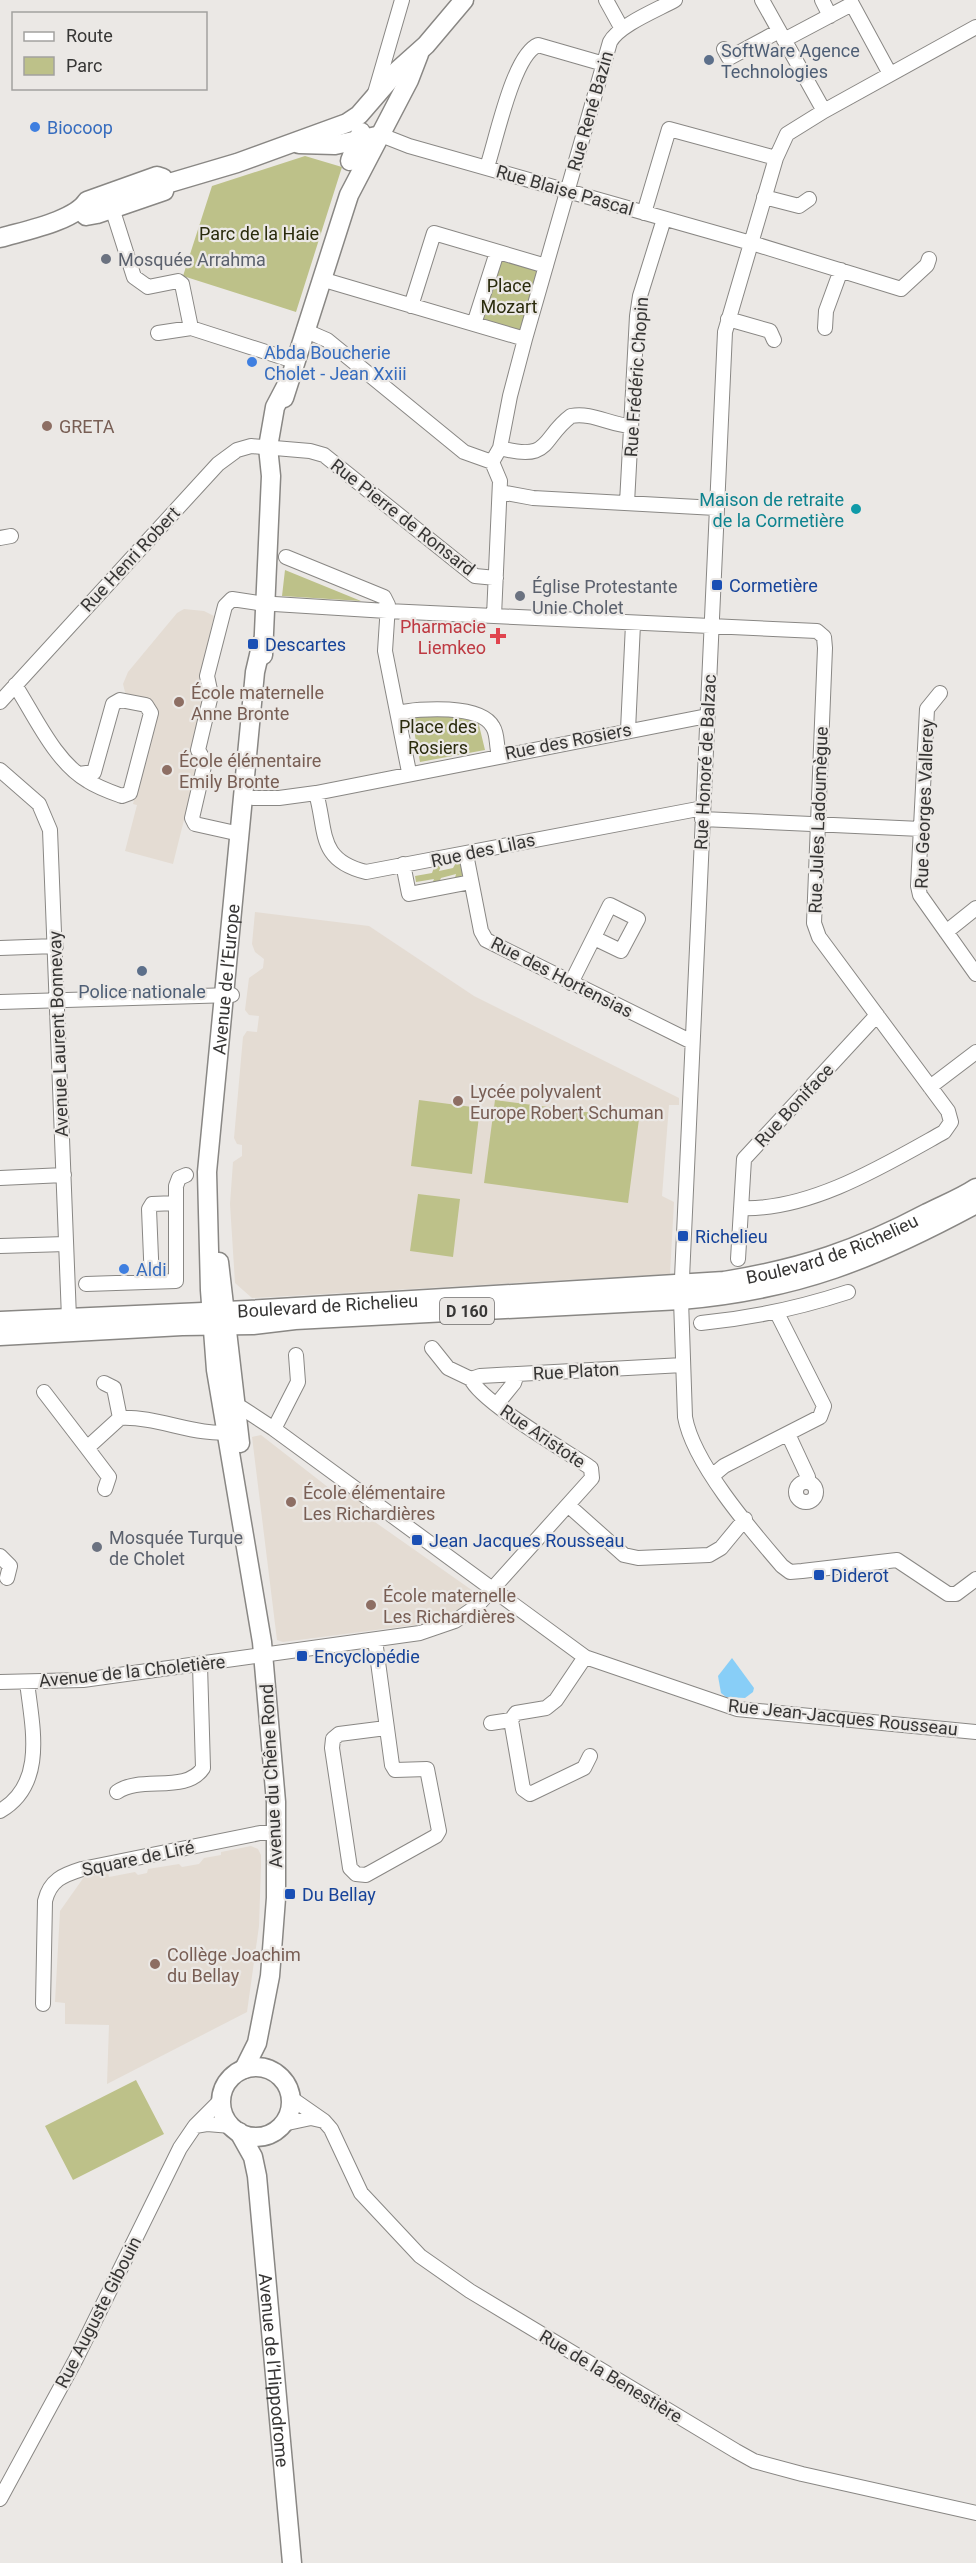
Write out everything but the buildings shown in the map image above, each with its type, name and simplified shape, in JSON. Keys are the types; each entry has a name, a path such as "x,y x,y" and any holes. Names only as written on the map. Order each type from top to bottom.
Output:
{"main road":[{"path":"166,184 292,144 347,123 373,100 464,0"},
{"name":"Avenue de l’Europe","path":"222,1319 210,1183 228,995 253,798 264,672 262,642 272,447 286,386 349,195 381,135 421,49"},
{"path":"349,195 350,161 373,100"},
{"path":"292,144 335,145 381,135"},
{"path":"335,145 346,152 350,161"},
{"path":"0,238 81,211 87,201 157,176 163,178 166,184 164,191 112,208 86,216 81,211"},
{"name":"Avenue de l’Europe","path":"222,1319 223,1291 210,1183 218,1148 240,834 255,672 262,642"},
{"name":"Boulevard de Richelieu","path":"681,1293 824,1260 880,1238 976,1188"},
{"name":"Boulevard de Richelieu","path":"69,1318 192,1312 222,1319 295,1320 681,1293 740,1294 828,1273 881,1253 976,1204"},
{"name":"D 160","path":"0,1322 69,1318"},
{"name":"D 160","path":"0,1336 222,1319"},
{"name":"Avenue du Chêne Rond","path":"222,1319 230,1410 272,1731 276,1833 275,1917 266,2003 265,2042 276,2073"},
{"name":"Avenue du Chêne Rond","path":"244,2069 257,2043 266,2003"},
{"path":"255,2067 276,2073 288,2088 291,2098 291,2107 284,2124 268,2134 248,2136 235,2129 222,2110 221,2100 228,2081 244,2069 255,2067"},
{"name":"Avenue de l’Hippodrome","path":"235,2129 253,2157 257,2176 292,2563"},
{"name":"Avenue de l’Hippodrome","path":"257,2176 259,2158 268,2134"}],"street":[{"path":"373,100 402,0"},
{"path":"606,0 622,29 675,0"},
{"path":"762,0 824,111"},
{"path":"822,0 830,16"},
{"path":"724,49 729,57 830,16 850,2 890,74"},
{"name":"Rue Honoré de Balzac","path":"976,27 824,111 787,135 776,158 728,319 716,508 681,1293 688,1436 712,1476 774,1557 790,1572 891,1560 901,1562 948,1594 962,1593 976,1579"},
{"name":"Rue René Bazin","path":"492,462 502,442 510,396 525,339 610,42 614,35 622,29"},
{"path":"487,168 520,63 532,47 538,45 604,64"},
{"path":"644,213 669,129 776,158"},
{"name":"Rue Blaise Pascal","path":"381,135 403,144 750,243 901,289 927,266 929,259"},
{"path":"764,197 799,206 808,199"},
{"path":"112,208 134,277 148,287 178,281 182,284 191,328"},
{"name":"Rue Frédéric Chopin","path":"627,503 638,306 664,219"},
{"path":"411,306 434,233 546,266"},
{"path":"474,324 497,252"},
{"path":"825,328 826,311 840,270"},
{"path":"321,279 525,339"},
{"path":"728,319 770,331 774,340"},
{"path":"158,333 191,328 294,361"},
{"path":"304,330 327,340 464,452 492,462 500,481 494,616"},
{"path":"502,442 513,452 542,448 571,416 589,415 607,423 631,426"},
{"name":"Rue Pierre de Ronsard","path":"272,447 324,456 476,576 496,578"},
{"name":"Rue Henri Robert","path":"0,702 218,464 237,450 272,447"},
{"path":"500,492 533,498 716,508"},
{"path":"286,557 384,597 388,605 385,651 410,772"},
{"path":"240,834 195,824 192,818 205,762 198,750 211,695 207,676 225,606 232,599 387,611 711,626"},
{"path":"628,730 633,624"},
{"name":"Rue Jules Ladoumègue","path":"711,626 806,629 816,631 824,637 814,923 819,937 948,1111 951,1122 944,1132 847,1182 764,1209 741,1208"},
{"path":"15,685 57,749 79,774 88,781 122,796 130,793 151,713 146,705 120,700 113,704 94,772 79,774"},
{"name":"Rue Georges Vallerey","path":"940,693 927,709 920,895 976,974"},
{"path":"398,713 434,710 478,715 493,726 499,755"},
{"name":"Rue des Rosiers","path":"253,798 279,798 316,792 707,716"},
{"name":"Avenue Laurent Bonnevay","path":"0,770 39,804 50,830 69,1318"},
{"name":"Rue des Lilas","path":"316,792 323,837 329,850 339,861 350,868 366,872 702,814 817,824 921,829"},
{"name":"Rue des Hortensias","path":"466,854 481,931 486,939 692,1042"},
{"path":"403,864 409,894 471,882"},
{"path":"946,932 976,908"},
{"path":"571,983 594,938"},
{"path":"0,948 56,946"},
{"path":"0,1002 228,995"},
{"name":"Rue Boniface","path":"738,1259 744,1159 877,1015"},
{"path":"930,1087 976,1052"},
{"path":"0,1178 64,1175"},
{"path":"87,1284 176,1281 178,1278 176,1186 179,1178 186,1175 210,1183"},
{"path":"152,1282 149,1209 152,1204 176,1203"},
{"path":"0,1246 66,1244"},
{"path":"701,1323 777,1313 848,1292"},
{"path":"712,1476 724,1466 820,1417 824,1406 777,1313"},
{"name":"Rue Aristote","path":"375,1640 439,1629 455,1622 477,1606 592,1478 591,1468 474,1387 471,1378 448,1368 432,1348"},
{"path":"274,1429 298,1382 296,1355"},
{"name":"Rue Platon","path":"471,1378 683,1365"},
{"path":"497,1404 514,1383 516,1374"},
{"path":"104,1383 114,1388 120,1418"},
{"path":"44,1392 109,1477 105,1489"},
{"name":"Rue Jean-Jacques Rousseau","path":"230,1410 242,1408 274,1429 585,1657 737,1709 976,1732"},
{"path":"87,1448 120,1418 169,1423 207,1433 233,1432"},
{"path":"788,1434 808,1477 808,1482"},
{"path":"569,1506 624,1555 638,1558 709,1554 721,1548 745,1519"},
{"path":"0,1556 10,1566 7,1578"},
{"path":"375,1640 392,1765 395,1770 427,1769 439,1831 436,1836 366,1875 356,1874 350,1868 332,1748 333,1739 339,1734 386,1728"},
{"name":"Avenue de la Choletière","path":"0,1682 83,1680 375,1640"},
{"path":"585,1657 556,1700 546,1708 516,1713 511,1720 523,1789 530,1794 584,1768 590,1756"},
{"path":"117,1792 138,1783 187,1779 200,1774 203,1768 200,1665"},
{"path":"0,1810 9,1806 25,1787 33,1765 27,1682"},
{"path":"491,1723 511,1720"},
{"name":"Square de Liré","path":"43,2004 45,1901 47,1890 55,1880 82,1869 260,1833 276,1833"},
{"name":"Rue de la Benestière","path":"291,2098 324,2121 331,2129 361,2193 420,2256 470,2291 754,2461 976,2513"},
{"name":"Rue Auguste Gibouin","path":"0,2499 76,2359 180,2148 195,2126 221,2100"},
{"path":"284,2124 311,2118 324,2121"},
{"path":"195,2126 207,2124 235,2129"}],"shaded area":[{"path":"184,609 204,611 214,616 199,680 204,694 191,751 198,764 173,864 125,851 137,805 133,804 155,716 126,696 123,684 128,672 177,613"},
{"name":"Lycée polyvalent Europe Robert Schuman","path":"255,912 369,926 474,996 679,1098 679,1105 669,1105 662,1196 674,1202 670,1274 252,1298 235,1283 230,1204 233,1162 242,1156 242,1145 237,1144 234,1138 243,1037 247,1031 257,1032 259,1016 249,1015 245,1010 249,978 263,968 264,959 255,952 252,944"},
{"path":"261,1435 338,1495 344,1488 370,1507 365,1515 476,1593 459,1609 422,1624 283,1642 277,1640 252,1437"},
{"name":"Collège Joachim du Bellay","path":"251,1846 258,1849 261,1855 261,1866 259,1926 247,2012 107,2084 109,2025 65,2024 65,2003 55,2002 60,1911 84,1877 108,1873 109,1877 135,1872 138,1875 147,1873 148,1869 179,1864 182,1867 199,1864 204,1858 221,1855 221,1852"}],"green space":[{"name":"Parc de la Haie","path":"305,156 342,167 296,312 183,276 212,186"},
{"name":"Place Mozart","path":"499,257 538,269 519,333 480,321"},
{"path":"285,570 361,601 282,596"},
{"name":"Place des Rosiers","path":"411,715 460,715 478,721 485,750 420,762"},
{"path":"461,860 465,880 454,882 456,874 441,878 438,885 431,886 434,879 416,882 415,876 432,873 435,865 442,864 439,871 453,868 457,861"},
{"path":"419,1100 480,1108 472,1174 411,1166"},
{"path":"495,1100 639,1119 628,1203 484,1183"},
{"path":"418,1194 460,1199 453,1257 410,1251"},
{"path":"136,2080 164,2134 73,2180 45,2126"}],"water":[{"path":"732,1658 754,1688 753,1692 745,1698 726,1697 721,1693 718,1676"}],"place":[{"name":"SoftWare Agence Technologies","path":"709,60"},
{"name":"Biocoop","path":"35,127"},
{"name":"Mosquée Arrahma","path":"106,259"},
{"name":"Abda Boucherie Cholet - Jean Xxiii","path":"252,362"},
{"name":"GRETA","path":"47,426"},
{"name":"Maison de retraite de la Cormetière","path":"856,509"},
{"name":"Cormetière","path":"717,585"},
{"name":"Église Protestante Unie Cholet","path":"520,596"},
{"name":"Pharmacie Liemkeo","path":"498,636"},
{"name":"Descartes","path":"253,644"},
{"name":"École maternelle Anne Bronte","path":"179,702"},
{"name":"École élémentaire Emily Bronte","path":"167,770"},
{"name":"Police nationale","path":"142,971"},
{"name":"Lycée polyvalent Europe Robert Schuman","path":"458,1101"},
{"name":"Richelieu","path":"683,1236"},
{"name":"Aldi","path":"124,1269"},
{"name":"École élémentaire Les Richardières","path":"291,1502"},
{"name":"Jean Jacques Rousseau","path":"417,1540"},
{"name":"Mosquée Turque de Cholet","path":"97,1547"},
{"name":"Diderot","path":"819,1575"},
{"name":"École maternelle Les Richardières","path":"371,1605"},
{"name":"Encyclopédie","path":"302,1656"},
{"name":"Du Bellay","path":"290,1894"},
{"name":"Collège Joachim du Bellay","path":"155,1964"}]}
